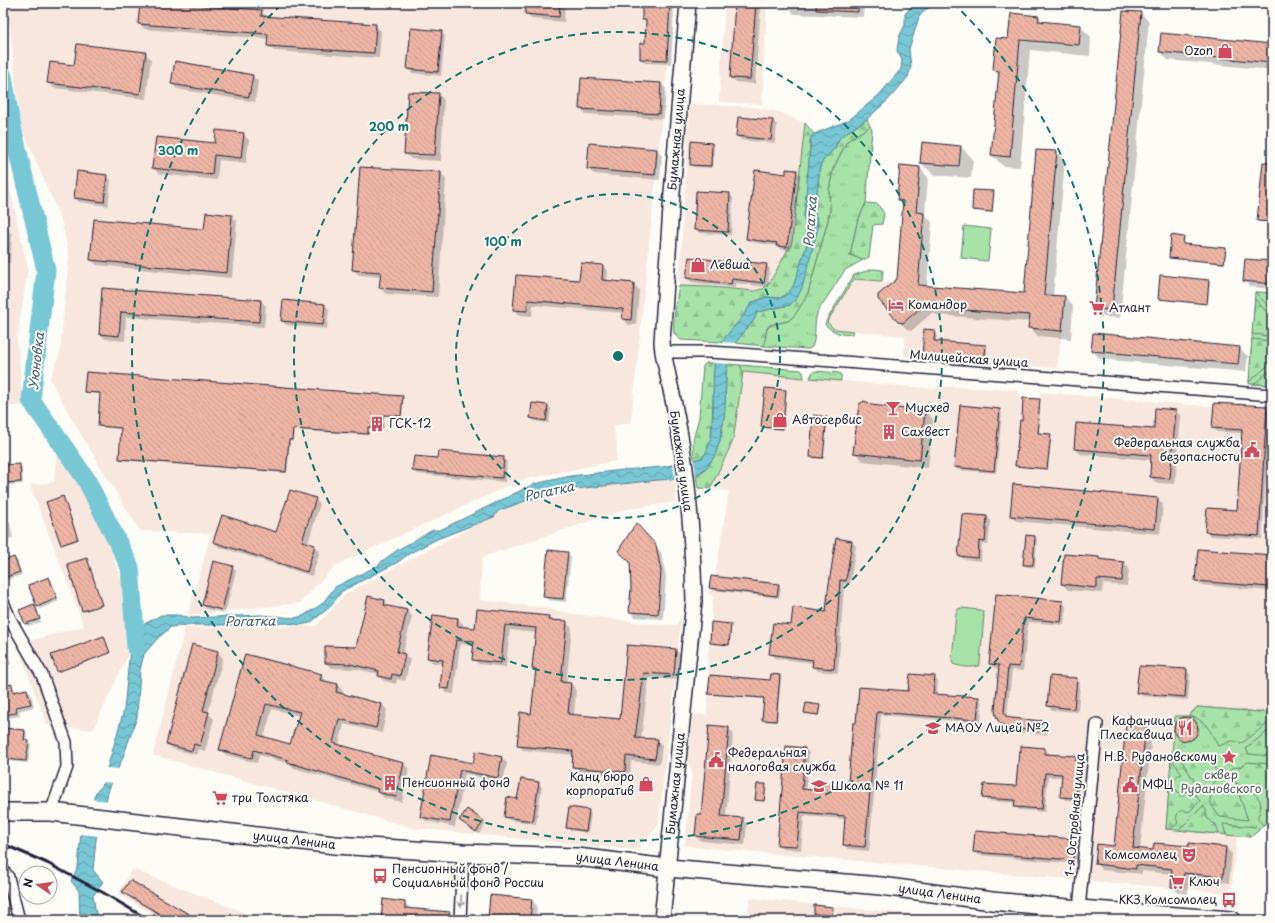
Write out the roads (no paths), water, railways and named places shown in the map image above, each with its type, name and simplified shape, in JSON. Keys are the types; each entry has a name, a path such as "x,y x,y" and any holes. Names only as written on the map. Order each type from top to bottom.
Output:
{"main road":[{"name":"улица Ленина","path":"3,812 59,813 336,845 463,853 577,857 668,868 881,886 992,901 1232,920"}],"street":[{"name":"Бумажная улица","path":"662,920 694,601 693,565 683,453 662,342 671,201 688,3"},
{"name":"Милицейская улица","path":"663,352 741,354 1272,395"},
{"path":"3,602 10,619 42,675 66,742 67,768 59,813"},
{"name":"1-я Островная улица","path":"1079,909 1096,724"},
{"path":"460,920 463,853"},
{"path":"3,870 8,877 18,916 16,920"}],"water":[{"name":"Рогатка","path":"914,3 937,3 926,9 919,17 909,49 911,67 908,77 888,100 867,119 839,139 835,148 820,165 815,212 818,228 802,288 797,298 790,305 757,312 754,320 730,349 726,374 725,411 720,440 715,456 706,468 696,475 677,479 557,491 498,511 494,517 437,539 410,553 398,562 342,591 330,607 310,623 300,625 287,623 188,625 171,627 158,638 144,654 140,670 137,717 123,757 109,789 96,839 93,870 103,882 93,896 97,920 80,920 79,891 71,881 78,867 81,833 96,792 102,786 124,710 131,639 141,626 161,615 177,615 192,618 260,615 295,618 303,616 322,604 335,587 379,565 382,561 399,549 433,530 440,530 534,484 571,476 663,467 702,458 707,450 712,426 714,370 717,351 747,311 751,303 766,297 783,297 793,287 807,244 804,216 811,137 814,134 849,120 879,95 901,69 902,60 897,51 899,37 905,25 905,14"}],"waterway":[{"name":"Уюновка","path":"3,76 10,119 46,270 31,400 86,479 130,567 136,648"}],"railway":[{"path":"3,844 47,863 102,892 149,920"}],"place":[{"name":"Ozon","path":"1225,51"},
{"name":"Левша","path":"698,265"},
{"name":"Командор","path":"896,305"},
{"name":"Атлант","path":"1097,308"},
{"name":"Мусхед","path":"893,408"},
{"name":"Автосервис","path":"780,420"},
{"name":"ГСК-12","path":"377,424"},
{"name":"Сахвест","path":"889,432"},
{"name":"Федеральная служба безопасности","path":"1252,450"},
{"name":"МАОУ Лицей №2","path":"933,728"},
{"name":"Кафаница Плескавица","path":"1185,728"},
{"name":"Н.В. Рудановскому","path":"1229,757"},
{"name":"Федеральная налоговая служба","path":"716,760"},
{"name":"Пенсионный фонд","path":"390,783"},
{"name":"Канц бюро корпоратив","path":"646,784"},
{"name":"МФЦ","path":"1130,785"},
{"name":"Школа № 11","path":"819,786"},
{"name":"три Толстяка","path":"220,798"},
{"name":"Комсомолец","path":"1189,855"},
{"name":"Пенсионный фонд / Социальный фонд России","path":"380,876"},
{"name":"Ключ","path":"1177,882"},
{"name":"ККЗ Комсомолец","path":"1229,900"}],"park label":[{"name":"сквер Рудановского","path":"1221,782"}]}
